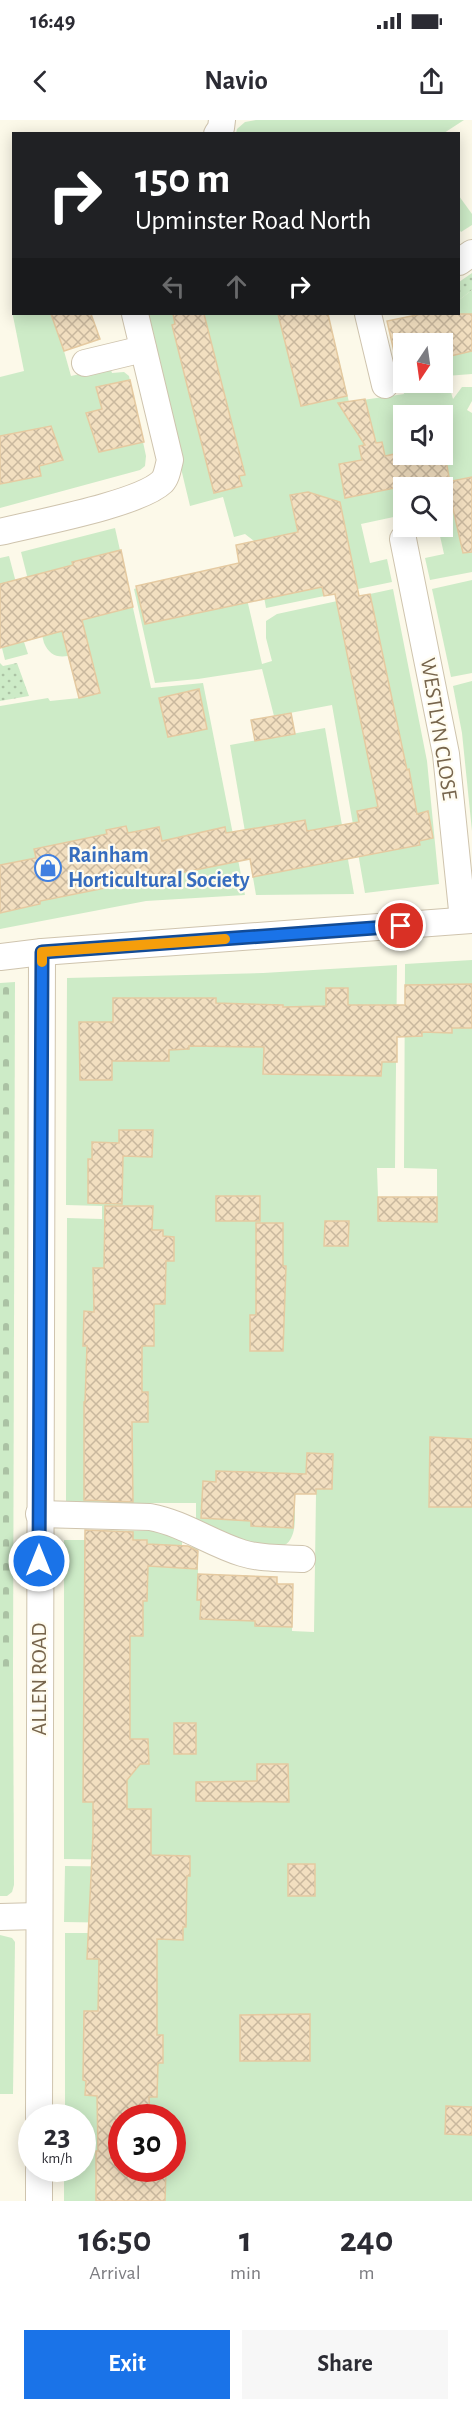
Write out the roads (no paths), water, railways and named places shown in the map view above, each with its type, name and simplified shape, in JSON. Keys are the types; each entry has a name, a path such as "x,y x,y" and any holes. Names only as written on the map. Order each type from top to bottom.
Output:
{"street":[{"path":"0,532 128,499 149,491 164,480 170,460 135,315"},
{"path":"368,315 385,385"},
{"path":"86,363 143,349"},
{"name":"WESTLYN CLOSE","path":"403,538 446,754 467,920"},
{"path":"0,957 467,920"},
{"name":"ALLEN ROAD","path":"39,2104 42,952"},
{"path":"39,1514 150,1517 166,1520 239,1552 254,1556 302,1559"},
{"path":"0,1917 39,1916"},
{"path":"39,2182 39,2201"}],"place":[{"name":"Rainham Horticultural Society","path":"48,868"}]}
